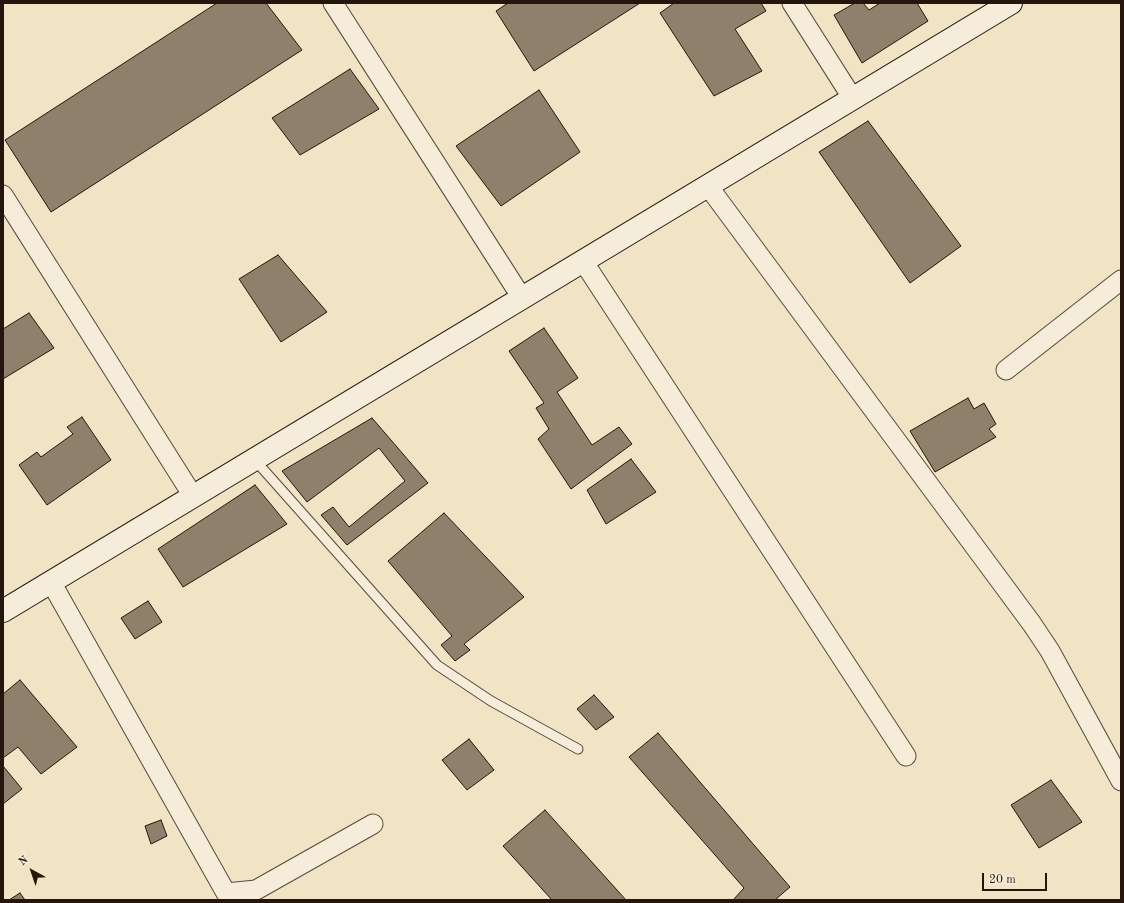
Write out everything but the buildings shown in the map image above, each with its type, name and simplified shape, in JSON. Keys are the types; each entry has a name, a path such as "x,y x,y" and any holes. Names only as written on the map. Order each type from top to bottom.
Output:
{"street":[{"path":"333,3 522,298"},
{"path":"792,3 853,99"},
{"path":"3,611 1010,3"},
{"path":"708,186 1032,624 1050,652 1121,782"},
{"path":"3,195 193,496"},
{"path":"583,261 906,756"},
{"path":"1006,370 1121,280"},
{"path":"51,582 226,893 256,890 373,824"}],"lane":[{"path":"254,459 436,665 491,701 578,749"}]}
